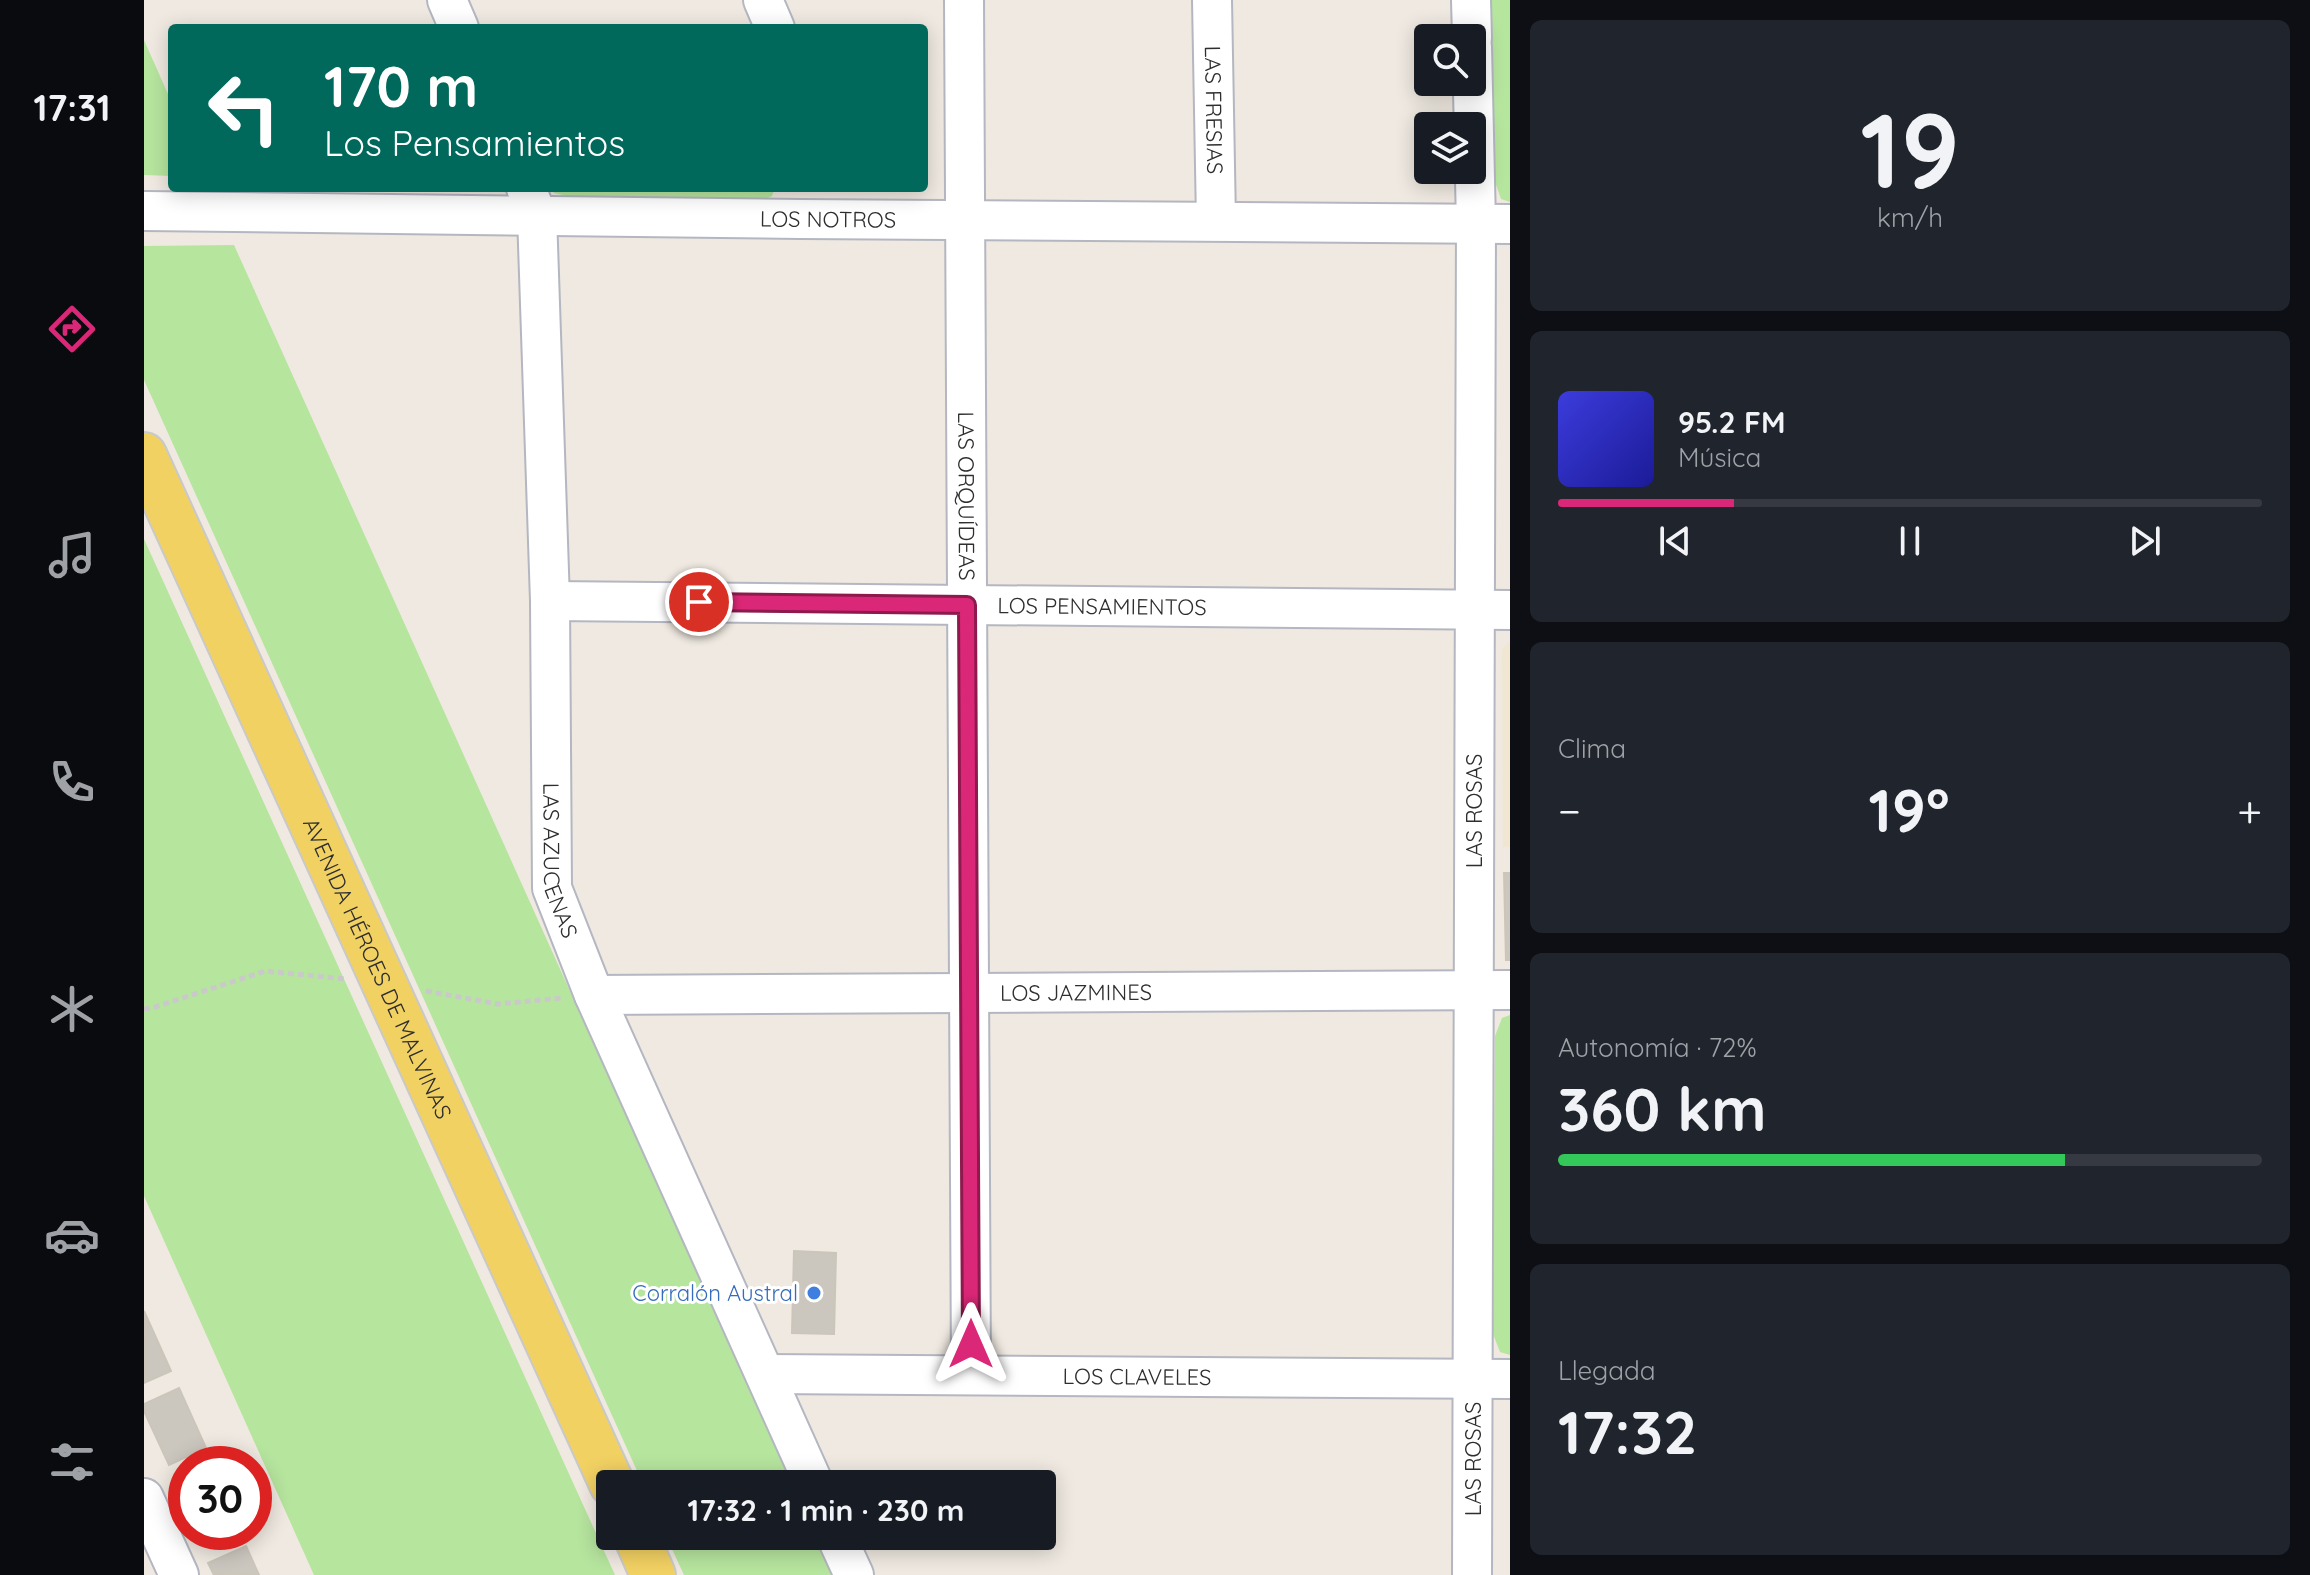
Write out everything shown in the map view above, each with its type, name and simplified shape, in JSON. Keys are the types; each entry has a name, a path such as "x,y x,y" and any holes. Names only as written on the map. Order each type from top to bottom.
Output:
{"main road":[{"name":"AVENIDA HÉROES DE MALVINAS","path":"144,455 606,1470"},
{"path":"642,1550 653,1575"}],"street":[{"path":"447,0 457,24"},
{"path":"763,0 773,24"},
{"name":"LAS ORQUÍDEAS","path":"964,0 971,1375"},
{"name":"LAS FRESIAS","path":"1212,0 1216,221"},
{"path":"1471,0 1472,24"},
{"name":"LAS ROSAS","path":"1472,1575 1492,1379 1493,224 1478,96"},
{"name":"LOS NOTROS","path":"144,211 531,202 801,204 965,219 1493,224"},
{"name":"LAS AZUCENAS","path":"531,202 550,601 552,888 594,995 808,1470"},
{"name":"LOS PENSAMIENTOS","path":"550,601 1492,610"},
{"name":"LOS JAZMINES","path":"594,995 1492,990"},
{"name":"LOS CLAVELES","path":"765,1374 1492,1379"},
{"path":"144,1498 179,1575"},
{"path":"842,1550 854,1575"}],"shaded area":[{"path":"1510,641 1510,847 1503,847 1502,650"}],"green space":[{"path":"1489,0 1510,0 1510,202 1501,199 1493,176"},
{"path":"144,40 168,94 168,176 144,175"},
{"path":"774,192 758,203 577,198 554,193"},
{"path":"234,245 786,1470 637,1470 144,380 144,246"},
{"path":"144,539 596,1533 596,1550 604,1550 615,1575 314,1575 272,1481 272,1446 256,1446 144,1196"},
{"path":"1510,1015 1510,1355 1500,1352 1493,1334 1495,1036 1502,1018"},
{"path":"672,1550 821,1550 832,1575 684,1575"}],"building":[{"path":"1504,873 1510,873 1510,960 1506,960"},
{"name":"Corralón Austral","path":"794,1251 836,1253 834,1334 792,1333"},
{"path":"144,1311 171,1371 144,1383"},
{"path":"179,1388 205,1446 168,1446 168,1463 144,1411 144,1404"},
{"path":"237,1550 248,1550 259,1575 214,1575 208,1563"}],"place":[{"name":"Corralón Austral","path":"814,1293"}],"route":[{"path":"699,602 967,605 971,1344"}]}
